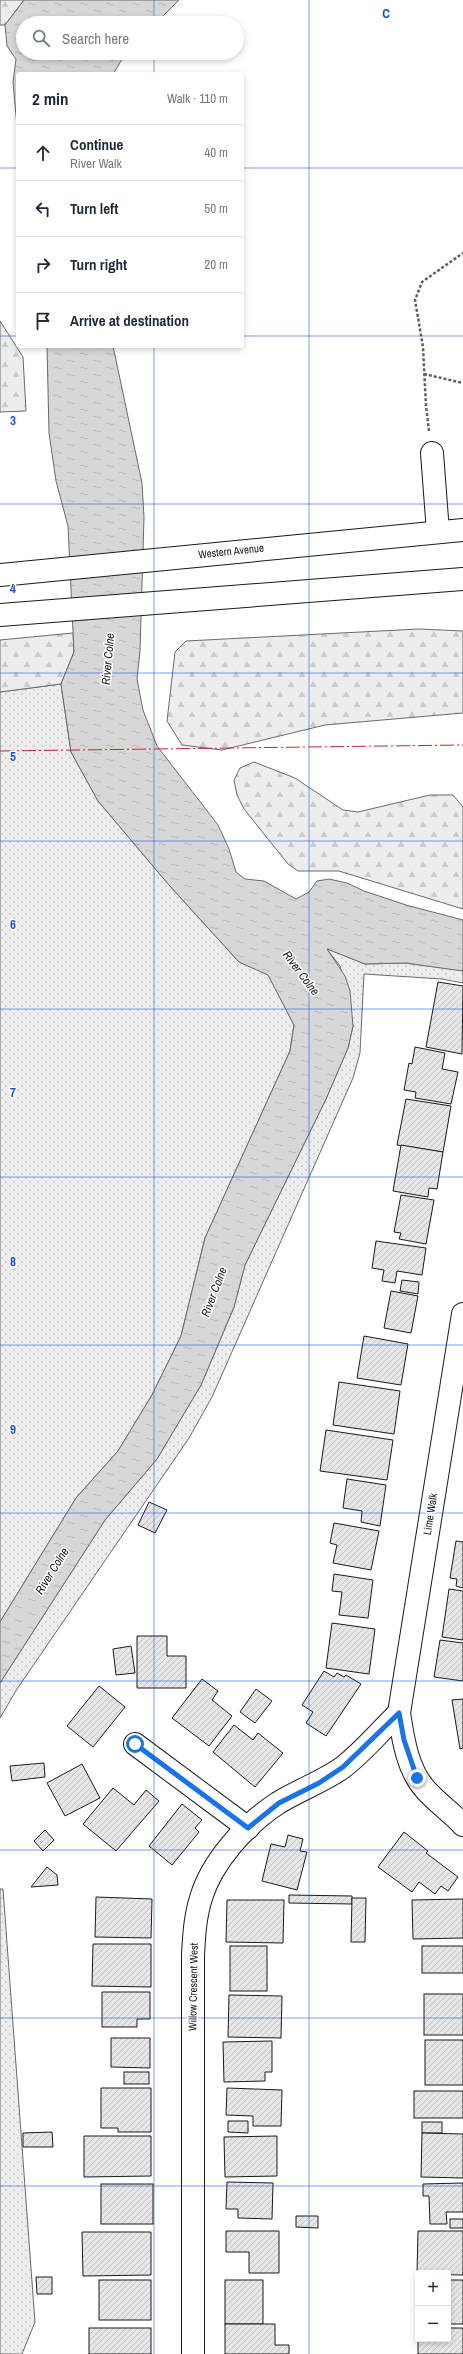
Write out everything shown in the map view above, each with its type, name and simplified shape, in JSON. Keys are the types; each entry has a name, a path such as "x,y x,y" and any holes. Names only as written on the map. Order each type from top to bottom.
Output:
{"main road":[{"path":"432,453 438,532"},
{"name":"Western Avenue","path":"0,575 463,530"},
{"path":"0,615 463,580"},
{"name":"Lime Walk","path":"463,1314 399,1713 404,1740 417,1778 424,1788 463,1825"},
{"name":"Willow Crescent West","path":"193,2354 193,1955 195,1928 206,1884 230,1847 248,1828 279,1803 319,1783 343,1767 399,1713"},
{"path":"135,1744 248,1828"}],"path":[{"path":"432,453 426,406 423,346 415,300 422,282 463,253"},
{"path":"424,374 463,383"}],"green space":[{"path":"0,0 24,0 5,25 0,25"},
{"path":"0,321 23,357 26,411 0,412"},
{"path":"419,629 463,631 463,713 325,725 222,750 182,745 167,721 175,652 186,641"},
{"path":"73,633 74,652 61,684 0,692 0,640"},
{"path":"61,684 71,752 98,801 169,885 239,962 268,974 294,1025 290,1051 205,1238 181,1336 152,1395 118,1451 76,1498 0,1622 0,692"},
{"path":"254,762 295,778 343,810 358,812 430,795 453,795 463,807 463,909 339,871 298,871 288,864 244,809 237,795 234,780 240,768"},
{"path":"326,948 365,964 405,963 460,970 463,971 463,983 442,979 364,974 360,1053 353,1078 212,1397 189,1438 17,1689 0,1718 0,1683 105,1520 157,1459 201,1385 234,1307 245,1265 326,1099 348,1048 353,1026 340,966"},
{"path":"0,1889 3,1889 35,2322 22,2354 0,2354"}],"water":[{"path":"24,0 179,0 163,16 16,16 16,59 7,46 5,25"},
{"path":"16,59 122,60 114,72 16,72 16,116 13,82"},
{"name":"River Colne","path":"47,348 113,348 142,483 144,517 140,651 137,679 143,710 157,746 218,825 229,849 236,872 245,879 264,881 296,899 309,892 317,881 329,879 347,883 364,891 406,905 463,920 463,971 405,963 365,964 327,949 345,976 350,991 353,1026 348,1048 326,1099 245,1265 234,1307 201,1385 157,1459 105,1520 0,1683 0,1622 76,1498 118,1451 152,1395 181,1336 205,1238 290,1051 294,1025 268,975 239,962 169,885 98,801 71,752 61,684 74,652 68,526 56,481 49,433"}],"building":[{"path":"438,982 463,986 462,1054 426,1047"},
{"path":"415,1047 445,1053 442,1069 458,1072 451,1104 415,1098 416,1092 404,1090 409,1063 412,1064"},
{"path":"406,1099 451,1106 443,1152 397,1145"},
{"path":"401,1145 443,1152 437,1189 429,1188 428,1197 393,1191"},
{"path":"401,1195 434,1200 426,1244 399,1239 401,1233 394,1232"},
{"path":"376,1241 426,1248 422,1275 397,1271 395,1283 382,1281 384,1270 372,1268"},
{"path":"402,1280 419,1282 418,1294 400,1291"},
{"path":"391,1291 418,1296 411,1333 384,1328"},
{"path":"364,1336 408,1344 401,1385 357,1378"},
{"path":"339,1382 400,1391 394,1434 333,1425"},
{"path":"326,1430 393,1440 387,1480 320,1471"},
{"path":"347,1479 386,1485 380,1526 361,1522 362,1511 343,1508"},
{"path":"149,1502 167,1510 155,1533 138,1525"},
{"path":"334,1523 379,1531 371,1570 333,1563 337,1545 330,1543"},
{"path":"456,1541 463,1542 463,1588 456,1586 457,1579 450,1578"},
{"path":"334,1574 373,1580 368,1618 339,1615 342,1592 332,1591"},
{"path":"449,1589 463,1591 463,1640 442,1637"},
{"path":"332,1623 375,1629 369,1674 326,1668"},
{"path":"137,1636 167,1636 167,1656 186,1656 186,1688 137,1688"},
{"path":"440,1640 463,1643 463,1681 434,1677"},
{"path":"131,1646 135,1673 116,1675 113,1649"},
{"path":"324,1671 334,1677 337,1673 344,1677 346,1675 361,1684 326,1736 306,1723 313,1712 302,1705"},
{"path":"202,1679 218,1691 212,1700 232,1716 209,1746 172,1718"},
{"path":"99,1686 125,1707 93,1747 67,1726"},
{"path":"256,1689 272,1701 255,1723 240,1712"},
{"path":"463,1699 463,1748 460,1749 452,1700"},
{"path":"234,1725 253,1740 258,1733 283,1753 255,1787 213,1752"},
{"path":"44,1763 45,1777 12,1781 10,1766"},
{"path":"82,1764 100,1798 65,1816 47,1783"},
{"path":"113,1788 134,1805 146,1790 159,1801 116,1851 83,1824"},
{"path":"182,1804 202,1820 195,1828 199,1832 172,1865 149,1846"},
{"path":"45,1830 54,1840 43,1851 34,1841"},
{"path":"404,1832 428,1851 426,1853 458,1877 448,1891 441,1886 435,1894 419,1882 412,1892 378,1867"},
{"path":"288,1835 303,1839 300,1851 307,1852 297,1890 262,1881 271,1844 285,1847"},
{"path":"47,1867 57,1875 58,1885 31,1887"},
{"path":"289,1895 352,1896 352,1904 289,1903"},
{"path":"96,1897 152,1899 151,1938 95,1937"},
{"path":"352,1898 366,1898 365,1942 351,1942"},
{"path":"463,1899 463,1938 413,1939 412,1900"},
{"path":"227,1900 284,1900 283,1943 226,1942"},
{"path":"93,1944 151,1944 151,1987 92,1986"},
{"path":"230,1946 267,1946 267,1991 230,1991"},
{"path":"422,1946 463,1946 463,1973 422,1973"},
{"path":"102,1992 150,1992 150,2019 137,2019 137,2027 102,2027"},
{"path":"424,1994 463,1994 463,2035 424,2035"},
{"path":"229,1995 282,1996 281,2038 228,2037"},
{"path":"111,2038 150,2038 150,2068 111,2067"},
{"path":"425,2040 463,2040 463,2085 425,2085"},
{"path":"272,2041 272,2072 265,2072 265,2081 224,2082 223,2042"},
{"path":"124,2072 149,2072 149,2084 124,2084"},
{"path":"101,2088 151,2088 151,2132 118,2132 118,2128 101,2128"},
{"path":"227,2088 282,2090 281,2126 253,2126 253,2116 226,2115"},
{"path":"414,2091 463,2091 463,2118 414,2118"},
{"path":"228,2121 248,2121 248,2133 228,2132"},
{"path":"422,2122 442,2122 442,2133 422,2133"},
{"path":"52,2132 53,2147 23,2147 23,2133"},
{"path":"422,2133 463,2134 463,2178 421,2177"},
{"path":"84,2136 151,2136 151,2176 84,2177"},
{"path":"277,2136 277,2176 225,2177 224,2137"},
{"path":"227,2182 273,2183 272,2219 238,2218 238,2209 226,2209"},
{"path":"463,2183 463,2212 446,2212 447,2224 430,2224 429,2196 423,2196 423,2184"},
{"path":"101,2184 153,2184 153,2224 101,2224"},
{"path":"296,2216 318,2216 318,2228 296,2227"},
{"path":"450,2219 463,2219 463,2228 450,2228"},
{"path":"226,2231 279,2231 279,2273 249,2273 249,2252 226,2252"},
{"path":"418,2231 463,2231 463,2275 451,2275 451,2270 417,2270"},
{"path":"82,2232 151,2232 151,2275 83,2276"},
{"path":"36,2277 52,2277 52,2294 37,2294"},
{"path":"99,2280 151,2280 151,2320 99,2320"},
{"path":"225,2280 263,2280 263,2324 225,2324"},
{"path":"451,2280 463,2280 463,2324 451,2324"},
{"path":"225,2324 275,2324 275,2345 289,2345 289,2354 225,2354"},
{"path":"89,2328 151,2328 151,2354 89,2354"},
{"path":"451,2328 463,2328 463,2354 418,2354 418,2342 451,2342"}],"power":[{"path":"0,751 463,745"}],"route":[{"path":"135,1744 248,1828 262,1815 279,1803 319,1783 343,1767 399,1713 410,1763 417,1778"}]}
